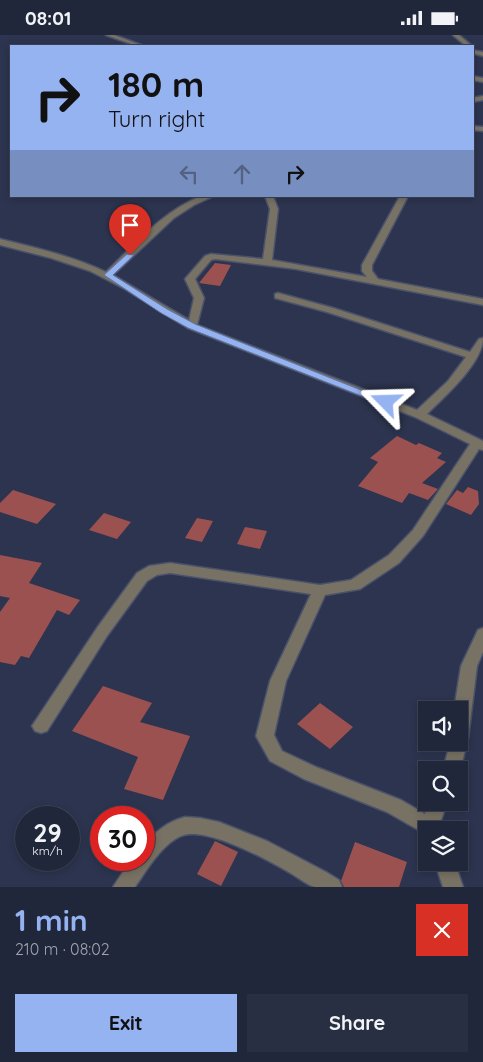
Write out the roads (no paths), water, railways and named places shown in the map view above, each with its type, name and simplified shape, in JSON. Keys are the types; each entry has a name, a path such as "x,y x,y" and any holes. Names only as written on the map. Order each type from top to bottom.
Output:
{"street":[{"path":"109,35 138,45"},
{"path":"456,35 468,45"},
{"path":"108,275 171,216 203,197"},
{"path":"267,261 274,209 268,197"},
{"path":"375,281 367,271 367,265 403,197"},
{"path":"0,242 77,263 108,275 164,311 192,326 419,415 480,444 418,533 394,559 355,585 320,590 201,571 170,568 154,570 142,577 102,632 41,726"},
{"path":"192,326 199,298 190,279 210,257 267,261 483,302"},
{"path":"278,296 330,310 473,356"},
{"path":"419,415 452,383 483,341"},
{"path":"320,590 278,681 265,736 276,756 310,773 394,806 419,821"},
{"path":"464,701 469,666 483,634"},
{"path":"155,847 163,837 184,826 207,827 242,838 332,887"},
{"path":"123,887 135,871"},
{"path":"448,871 453,887"}]}
